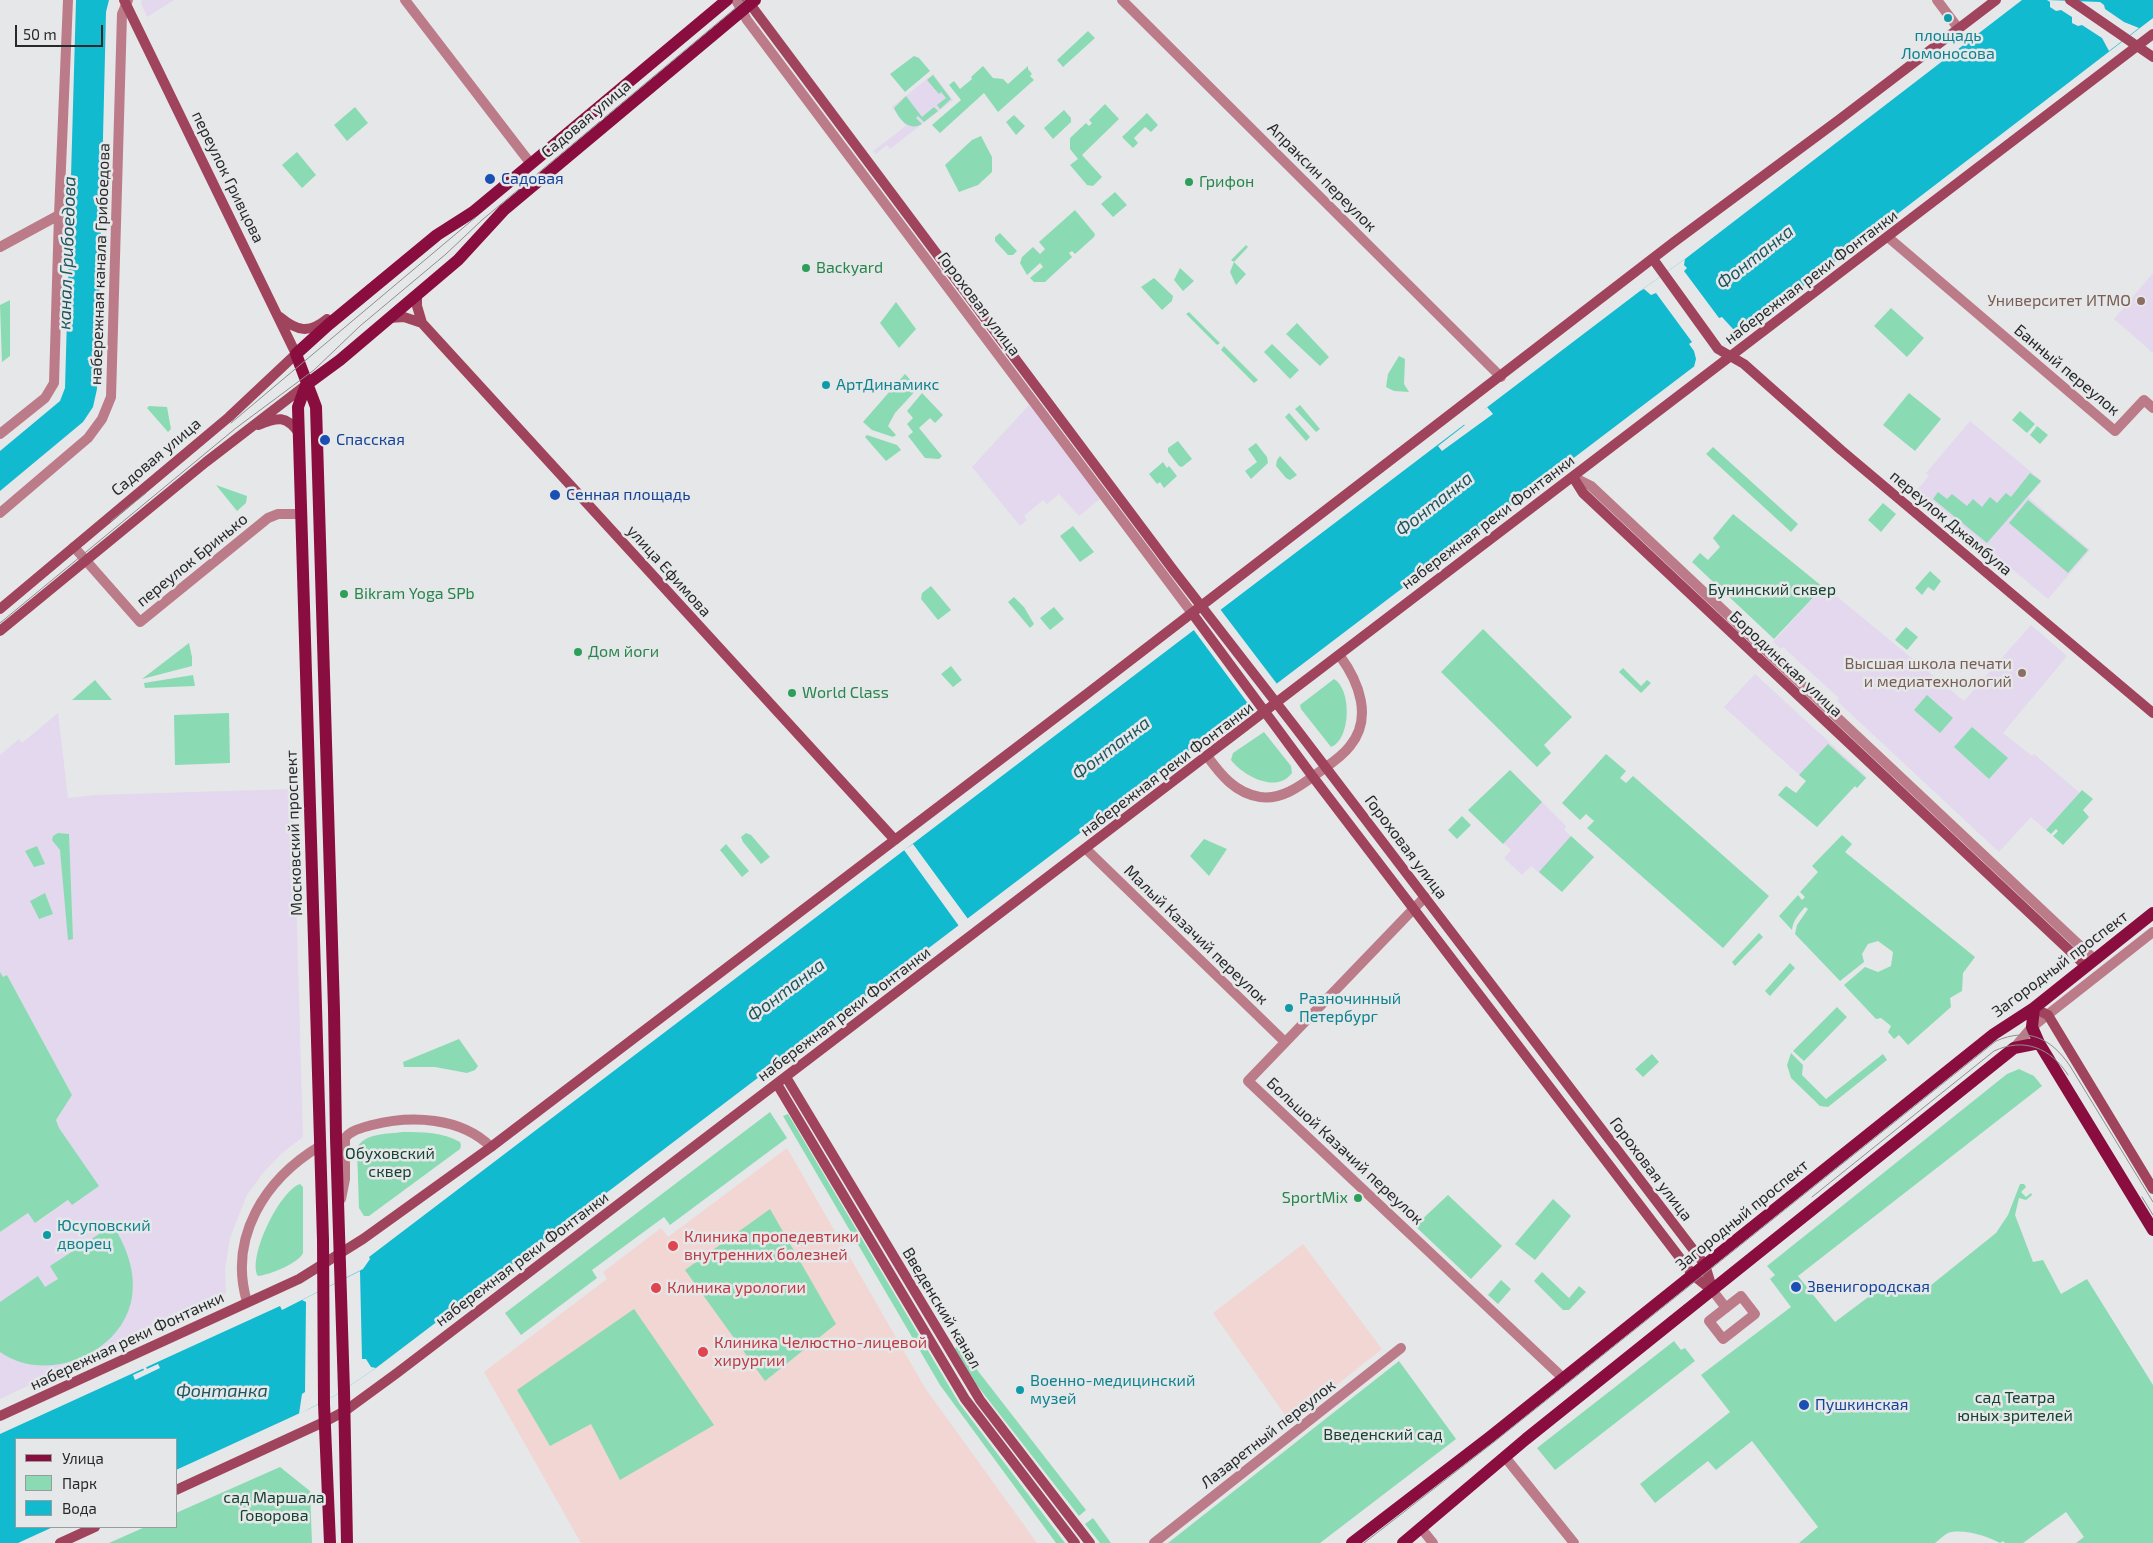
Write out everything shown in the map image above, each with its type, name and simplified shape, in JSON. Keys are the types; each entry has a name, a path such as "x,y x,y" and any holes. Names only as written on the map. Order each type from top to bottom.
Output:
{"main road":[{"name":"Садовая улица","path":"0,609 229,417 328,325 437,235 473,212 727,0"},
{"name":"набережная реки Фонтанки","path":"0,1416 299,1279 340,1254 491,1147 1192,613 1652,259 1996,0"},
{"path":"2070,0 2153,57"},
{"name":"переулок Гривцова","path":"126,1 279,317 296,354 306,384"},
{"name":"Садовая улица","path":"306,384 340,360 458,260 504,210 746,3"},
{"name":"Гороховая улица","path":"746,3 1266,692 1277,703 1705,1265 1713,1291"},
{"name":"набережная реки Фонтанки","path":"178,1489 344,1411 468,1320 2153,34"},
{"name":"переулок Джамбула","path":"1652,259 1718,349 1744,364 1838,447 2153,713"},
{"path":"417,294 417,306 422,322"},
{"path":"279,317 294,327 307,329 318,326 336,311 350,307"},
{"path":"389,318 404,317 422,322"},
{"name":"улица Ефимова","path":"422,322 894,840"},
{"path":"0,631 306,384 316,407 334,1010 347,1543"},
{"name":"Московский проспект","path":"306,384 298,407 324,1264 324,1404 326,1421"},
{"path":"248,429 278,418 289,421 299,433"},
{"name":"Гороховая улица","path":"1192,613 1313,777 1693,1275 1713,1291"},
{"name":"Загородный проспект","path":"1352,1543 1490,1437 1994,1034 2034,1008 2153,914"},
{"path":"2153,1189 2048,1015 2034,1008 2032,1027 2039,1043 2153,1230"},
{"name":"Загородный проспект","path":"1403,1543 1505,1457 2014,1048 2039,1043"},
{"name":"Введенский канал","path":"786,1077 980,1400 1090,1543"},
{"name":"Введенский канал","path":"777,1084 965,1399 1075,1543"},
{"path":"326,1421 330,1543"},
{"path":"60,1543 93,1528"}],"street":[{"path":"405,0 531,164"},
{"name":"Апраксин переулок","path":"1122,0 1500,377"},
{"path":"1938,0 1958,28"},
{"name":"набережная канала Грибоедова","path":"0,513 88,438 102,419 111,397 122,14 126,1"},
{"path":"0,434 45,398 54,383 65,3"},
{"name":"Гороховая улица","path":"746,3 1192,613"},
{"path":"0,247 59,215"},
{"name":"Банный переулок","path":"1888,238 2115,431 2144,400 2153,408"},
{"name":"Бородинская улица","path":"1573,477 1592,486 2090,963"},
{"name":"переулок Бринько","path":"74,547 140,622 268,518 278,514 301,514"},
{"path":"1207,756 1230,784 1248,794 1260,797 1272,797 1288,793 1313,777 1350,746 1358,734 1362,722 1357,685 1340,656"},
{"name":"Малый Казачий переулок","path":"1086,849 1285,1042"},
{"name":"Большой Казачий переулок","path":"1425,897 1248,1081 1563,1378"},
{"name":"Загородный проспект","path":"2014,1048 2032,1027 2153,932"},
{"path":"338,1212 346,1179 345,1138 352,1131 383,1122 427,1120 462,1128 481,1137 491,1147"},
{"path":"247,1302 242,1282 241,1264 246,1238 256,1212 274,1182 287,1169 320,1146"},
{"path":"1713,1291 1726,1308"},
{"path":"1741,1296 1755,1314 1723,1339 1709,1321 1726,1308 1741,1296"},
{"name":"Лазаретный переулок","path":"1154,1543 1401,1348"},
{"path":"1505,1457 1574,1543"},
{"path":"1421,1528 1433,1543"}],"shaded area":[{"path":"142,0 174,0 147,17 141,3"},
{"path":"933,74 953,100 890,149 887,145 876,154 873,151 906,126 892,107"},
{"name":"Университет ИТМО","path":"2153,273 2153,353 2114,319"},
{"path":"1029,405 1100,499 1079,516 1059,494 1047,504 1043,500 1024,516 1027,520 1020,526 972,467"},
{"path":"1970,421 2042,481 2028,497 2090,550 2048,599 1917,490 1929,476 1926,473"},
{"path":"1824,586 1964,701 2031,625 2067,656 2003,733 2032,756 2034,754 2080,793 2046,830 2031,817 1999,852 1837,701 1839,698 1783,647 1781,649 1773,642"},
{"path":"1755,674 1867,777 1857,788 1855,786 1817,827 1778,795 1786,786 1795,794 1806,781 1724,707"},
{"path":"58,713 68,798 95,795 293,789 303,1137 282,1153 262,1174 247,1195 230,1238 225,1269 226,1293 0,1399 0,1232 28,1213 36,1223 69,1200 72,1204 56,1120 72,1095 7,975 3,977 0,972 0,755 19,739 22,743"},
{"path":"1510,770 1566,826 1564,830 1594,857 1562,892 1531,866 1522,875 1504,858 1511,850 1468,810"},
{"path":"787,1148 925,1388 1037,1543 581,1543 484,1372 607,1279 603,1272 661,1228 668,1237"},
{"path":"1303,1244 1382,1349 1290,1422 1213,1313"}],"green space":[{"path":"1088,31 1095,38 1063,67 1057,60"},
{"path":"914,56 919,58 930,71 905,92 890,74"},
{"path":"983,66 993,78 1003,79 1008,84 1028,66 1032,74 1030,76 1034,80 998,112 984,93 940,133 932,125 961,100 949,85 954,81 960,89"},
{"path":"933,75 951,99 940,109 937,105 946,98 941,92 939,94 927,80"},
{"path":"906,96 922,117 934,107 938,111 924,122 918,116 916,118 922,124 917,126 909,125 902,120 894,108"},
{"path":"1105,104 1119,119 1082,155 1102,177 1093,186 1087,185 1070,165 1078,159 1070,149 1070,138 1086,123 1089,126 1092,123 1089,120"},
{"path":"355,107 368,123 347,141 334,125"},
{"path":"1064,110 1071,118 1071,122 1053,139 1044,128"},
{"path":"1147,113 1158,125 1151,132 1145,127 1134,138 1138,143 1133,148 1122,137"},
{"path":"1014,115 1025,126 1016,135 1006,122"},
{"path":"981,136 992,157 992,172 978,185 959,192 945,165 972,140"},
{"path":"297,152 316,175 302,188 282,165"},
{"path":"1115,192 1127,205 1113,217 1101,204"},
{"path":"1075,210 1095,234 1094,237 1075,254 1072,251 1069,253 1072,257 1045,282 1034,282 1030,278 1043,267 1040,263 1027,275 1020,263 1022,257 1033,247 1040,254 1045,249 1039,242"},
{"path":"1000,233 1017,251 1013,255 1008,255 995,241 995,237"},
{"path":"1246,245 1248,247 1234,262 1231,260"},
{"path":"1234,262 1246,274 1236,285 1230,272"},
{"path":"1180,268 1194,281 1183,291 1174,280"},
{"path":"1154,278 1173,296 1172,301 1162,310 1141,287"},
{"path":"10,300 10,356 2,362 0,305"},
{"path":"896,302 916,329 899,348 880,323"},
{"path":"1891,308 1924,338 1907,357 1874,326"},
{"path":"1189,312 1220,343 1217,345 1186,314"},
{"path":"1297,323 1329,357 1320,366 1286,334"},
{"path":"1272,344 1299,370 1290,379 1264,352"},
{"path":"1224,346 1258,380 1254,383 1221,350"},
{"path":"1399,356 1405,359 1404,384 1409,392 1394,391 1386,387 1388,374"},
{"path":"905,374 918,388 895,413 888,426 896,435 893,437 872,430 863,422"},
{"path":"922,393 943,415 935,423 930,418 919,428 942,456 939,459 925,458 908,436 913,432 907,424 913,418 907,411"},
{"path":"1909,393 1941,419 1915,451 1883,425"},
{"path":"1300,405 1320,429 1316,432 1295,409"},
{"path":"149,406 167,407 171,429 168,432 147,408"},
{"path":"2020,411 2035,424 2027,433 2012,420"},
{"path":"1289,413 1310,437 1306,441 1285,417"},
{"path":"2037,426 2048,435 2040,444 2030,435"},
{"path":"867,435 897,445 901,450 886,461 865,437"},
{"path":"1178,441 1192,459 1182,467 1179,466 1168,452 1168,448"},
{"path":"1256,443 1267,457 1268,463 1251,479 1245,471 1257,462 1248,449"},
{"path":"1713,447 1798,524 1791,532 1706,454"},
{"path":"1280,456 1297,475 1290,480 1276,466"},
{"path":"1163,462 1177,476 1164,488 1160,482 1157,484 1149,474"},
{"path":"2030,473 2041,481 1987,543 1933,499 1938,492 1947,499 1952,494 1967,506 1973,499 1982,507 1990,497 1997,503 2006,493 2011,497"},
{"path":"216,485 247,496 246,503 237,511"},
{"path":"2028,500 2088,550 2068,573 2009,523"},
{"path":"1883,503 1896,514 1881,532 1868,520"},
{"name":"Бунинский сквер","path":"1733,514 1823,587 1774,639 1692,562 1700,553 1708,560 1720,547 1713,538"},
{"path":"1073,526 1094,552 1080,562 1060,536"},
{"path":"1930,571 1941,581 1934,591 1928,587 1922,595 1915,588"},
{"path":"931,586 951,610 938,620 921,599 922,593"},
{"path":"1014,597 1024,607 1034,624 1030,628 1008,602"},
{"path":"1054,607 1064,619 1050,630 1040,618"},
{"path":"1906,627 1918,637 1907,650 1895,640"},
{"path":"1483,629 1572,717 1544,745 1551,753 1537,767 1441,672"},
{"path":"189,643 192,666 142,679"},
{"path":"951,666 962,680 953,687 941,674"},
{"path":"1623,668 1641,686 1647,680 1651,683 1641,693 1619,672"},
{"path":"193,675 195,686 145,688 144,683"},
{"path":"1334,679 1344,693 1347,714 1342,735 1338,742 1331,747 1301,709 1300,705"},
{"path":"95,680 112,700 72,700"},
{"path":"1927,695 1953,718 1940,733 1914,710"},
{"path":"229,713 230,763 175,765 174,715"},
{"path":"1972,727 2008,758 1989,779 1954,747"},
{"path":"1264,732 1291,766 1292,773 1286,779 1278,782 1269,782 1252,777 1243,772 1231,760 1233,753"},
{"path":"1828,744 1866,778 1857,788 1855,786 1817,827 1778,795 1786,786 1796,793 1806,781 1799,775"},
{"path":"1606,754 1626,771 1620,778 1626,783 1633,776 1769,896 1723,948 1587,828 1594,821 1586,814 1580,820 1562,803"},
{"path":"1510,770 1542,802 1503,844 1468,810"},
{"path":"2082,790 2093,799 2083,810 2089,817 2063,845 2053,836 2058,831 2056,829 2051,834 2046,830"},
{"path":"1462,816 1471,825 1457,839 1448,830"},
{"path":"58,833 69,834 73,939 68,940 60,850 52,840 53,836"},
{"path":"746,833 751,835 770,857 761,864 743,842 741,837"},
{"path":"1842,835 1852,844 1845,852 1975,957 1963,973 1962,991 1950,998 1951,1007 1908,1045 1899,1035 1894,1039 1888,1032 1891,1026 1881,1018 1876,1019 1844,985 1865,967 1878,972 1891,966 1893,952 1878,941 1868,944 1862,954 1864,962 1840,981 1795,934 1797,925 1808,909 1805,907 1794,923 1792,930 1779,916 1798,895 1802,900 1805,897 1800,892 1818,872 1812,866"},
{"path":"1571,836 1594,857 1562,892 1539,872"},
{"path":"1204,839 1227,849 1209,876 1190,856"},
{"path":"726,844 749,871 742,877 720,850"},
{"path":"37,846 45,864 34,867 25,851"},
{"path":"45,893 53,914 39,919 30,901"},
{"path":"1759,933 1763,937 1735,966 1732,962"},
{"path":"1790,963 1795,968 1770,996 1765,991"},
{"path":"0,972 3,977 7,975 72,1095 56,1120 59,1128 99,1186 72,1205 68,1200 35,1223 28,1213 0,1232"},
{"path":"1837,1007 1847,1017 1804,1061 1793,1051"},
{"path":"459,1039 478,1066 475,1070 467,1073 435,1067 404,1067 403,1062"},
{"path":"1791,1053 1803,1065 1802,1075 1826,1099 1883,1054 1887,1060 1828,1107 1820,1106 1791,1078 1787,1065"},
{"path":"1652,1054 1659,1062 1643,1077 1635,1069"},
{"name":"сад Театра юных зрителей","path":"2019,1069 2034,1076 2042,1086 1798,1276 1835,1322 1887,1283 1920,1294 1996,1233 2008,1215 2020,1184 2024,1184 2026,1187 2021,1192 2026,1197 2031,1193 2032,1195 2026,1200 2019,1198 2015,1215 2033,1262 2043,1260 2061,1294 2087,1279 2153,1385 2153,1543 2076,1543 2084,1537 2066,1512 2023,1543 2005,1543 2003,1541 2000,1543 1982,1535 1960,1531 1948,1533 1935,1543 1799,1543 1818,1527 1752,1441 1716,1470 1708,1461 1655,1503 1640,1484 1730,1412 1701,1375 1791,1307 1770,1279 1775,1275 1767,1266 2007,1074"},
{"path":"770,1112 787,1138 670,1225 664,1217 592,1270 597,1278 521,1335 505,1313"},
{"path":"788,1114 959,1403 1065,1543 1056,1543 940,1385 783,1116"},
{"name":"Обуховский сквер","path":"403,1132 447,1136 460,1142 460,1149 369,1216 364,1216 359,1208 357,1149 364,1140 370,1137"},
{"name":"Обуховский сквер","path":"300,1184 303,1187 303,1253 296,1261 283,1268 258,1276 256,1267 257,1255 267,1226 283,1198"},
{"path":"1448,1195 1502,1246 1471,1279 1415,1226"},
{"path":"1553,1199 1571,1216 1535,1260 1515,1244"},
{"path":"770,1209 836,1324 765,1381 685,1270"},
{"path":"113,1225 129,1259 133,1277 132,1297 126,1317 114,1334 98,1348 80,1358 60,1364 39,1365 19,1361 0,1352 0,1302 38,1276 45,1287 58,1279 50,1266"},
{"path":"1542,1272 1569,1298 1579,1286 1586,1292 1569,1310 1563,1310 1534,1281"},
{"path":"1501,1280 1511,1289 1498,1304 1488,1295"},
{"path":"634,1309 714,1425 620,1480 591,1424 550,1446 517,1390"},
{"path":"1674,1341 1681,1350 1685,1348 1695,1361 1555,1470 1537,1448"},
{"path":"960,1342 978,1371 1086,1510 1079,1516 976,1384 955,1349"},
{"name":"Введенский сад","path":"1399,1361 1456,1439 1320,1543 1168,1543"},
{"name":"сад Маршала Говорова","path":"280,1467 310,1491 312,1543 109,1543 143,1528 178,1528 178,1512"},
{"path":"1093,1518 1111,1543 1100,1543 1085,1524"}],"water":[{"name":"канал Грибоедова","path":"76,0 109,0 106,12 97,389 93,407 83,422 0,491 0,451 60,401 65,388"},
{"name":"Фонтанка","path":"2022,0 2153,0 2153,18 1742,333 1700,362 376,1368 336,1395 311,1408 178,1469 178,1438 15,1438 15,1528 51,1528 18,1543 0,1543 0,1434 280,1306 282,1310 363,1269 370,1259 369,1257 1640,291 1685,259"}],"pier":[{"path":"2047,0 2100,2 2104,5 2105,9 2124,22 2139,28 2109,51 2102,38 2082,25 2078,26 2072,23 2072,17 2061,10 2056,11 2050,7 2050,2"},
{"path":"1685,259 1684,265 1687,268 1684,271 1719,318 1722,317 1733,329 1742,333 1694,367 1696,359 1694,351 1689,344 1692,342 1656,293 1651,295 1644,289 1640,291"},
{"path":"1483,406 1485,409 1487,407 1493,414 1442,451 1438,446 1465,425 1461,423"},
{"path":"1220,609 1277,684 1249,705 1193,629"},
{"path":"913,844 968,919 959,926 904,850"},
{"path":"360,1271 362,1359 366,1359 371,1367 376,1368 336,1395 299,1414 302,1394 305,1392 306,1302 302,1300"},
{"path":"157,1359 158,1361 146,1367 147,1369 158,1364 160,1368 135,1380 133,1375 144,1370 143,1368 132,1373 131,1371"}],"tram line":[{"path":"0,623 236,428 314,370 360,326 446,254 482,220 745,0"},
{"path":"231,423 476,217"},
{"path":"111,521 146,493"},
{"path":"1364,1543 1494,1442 1996,1041 2018,1035 2028,1035 2047,1042 2063,1056 2153,1202"},
{"path":"1812,1197 1994,1051 2016,1045 2036,1048 2053,1058 2068,1075"},
{"path":"2142,1197 2153,1215"}],"place":[{"name":"площадь Ломоносова","path":"1948,18"},
{"name":"Садовая","path":"490,179"},
{"name":"Грифон","path":"1189,182"},
{"name":"Backyard","path":"806,268"},
{"name":"Университет ИТМО","path":"2141,301"},
{"name":"АртДинамикс","path":"826,385"},
{"name":"Спасская","path":"325,440"},
{"name":"Сенная площадь","path":"555,495"},
{"name":"Bikram Yoga SPb","path":"344,594"},
{"name":"Дом йоги","path":"578,652"},
{"name":"Высшая школа печати и медиатехнологий","path":"2022,673"},
{"name":"World Class","path":"792,693"},
{"name":"Разночинный Петербург","path":"1289,1008"},
{"name":"SportMix","path":"1358,1198"},
{"name":"Юсуповский дворец","path":"47,1235"},
{"name":"Клиника пропедевтики внутренних болезней","path":"673,1246"},
{"name":"Звенигородская","path":"1796,1287"},
{"name":"Клиника урологии","path":"656,1288"},
{"name":"Клиника Челюстно-лицевой хирургии","path":"703,1352"},
{"name":"Военно-медицинский музей","path":"1020,1390"},
{"name":"Пушкинская","path":"1804,1405"}]}
